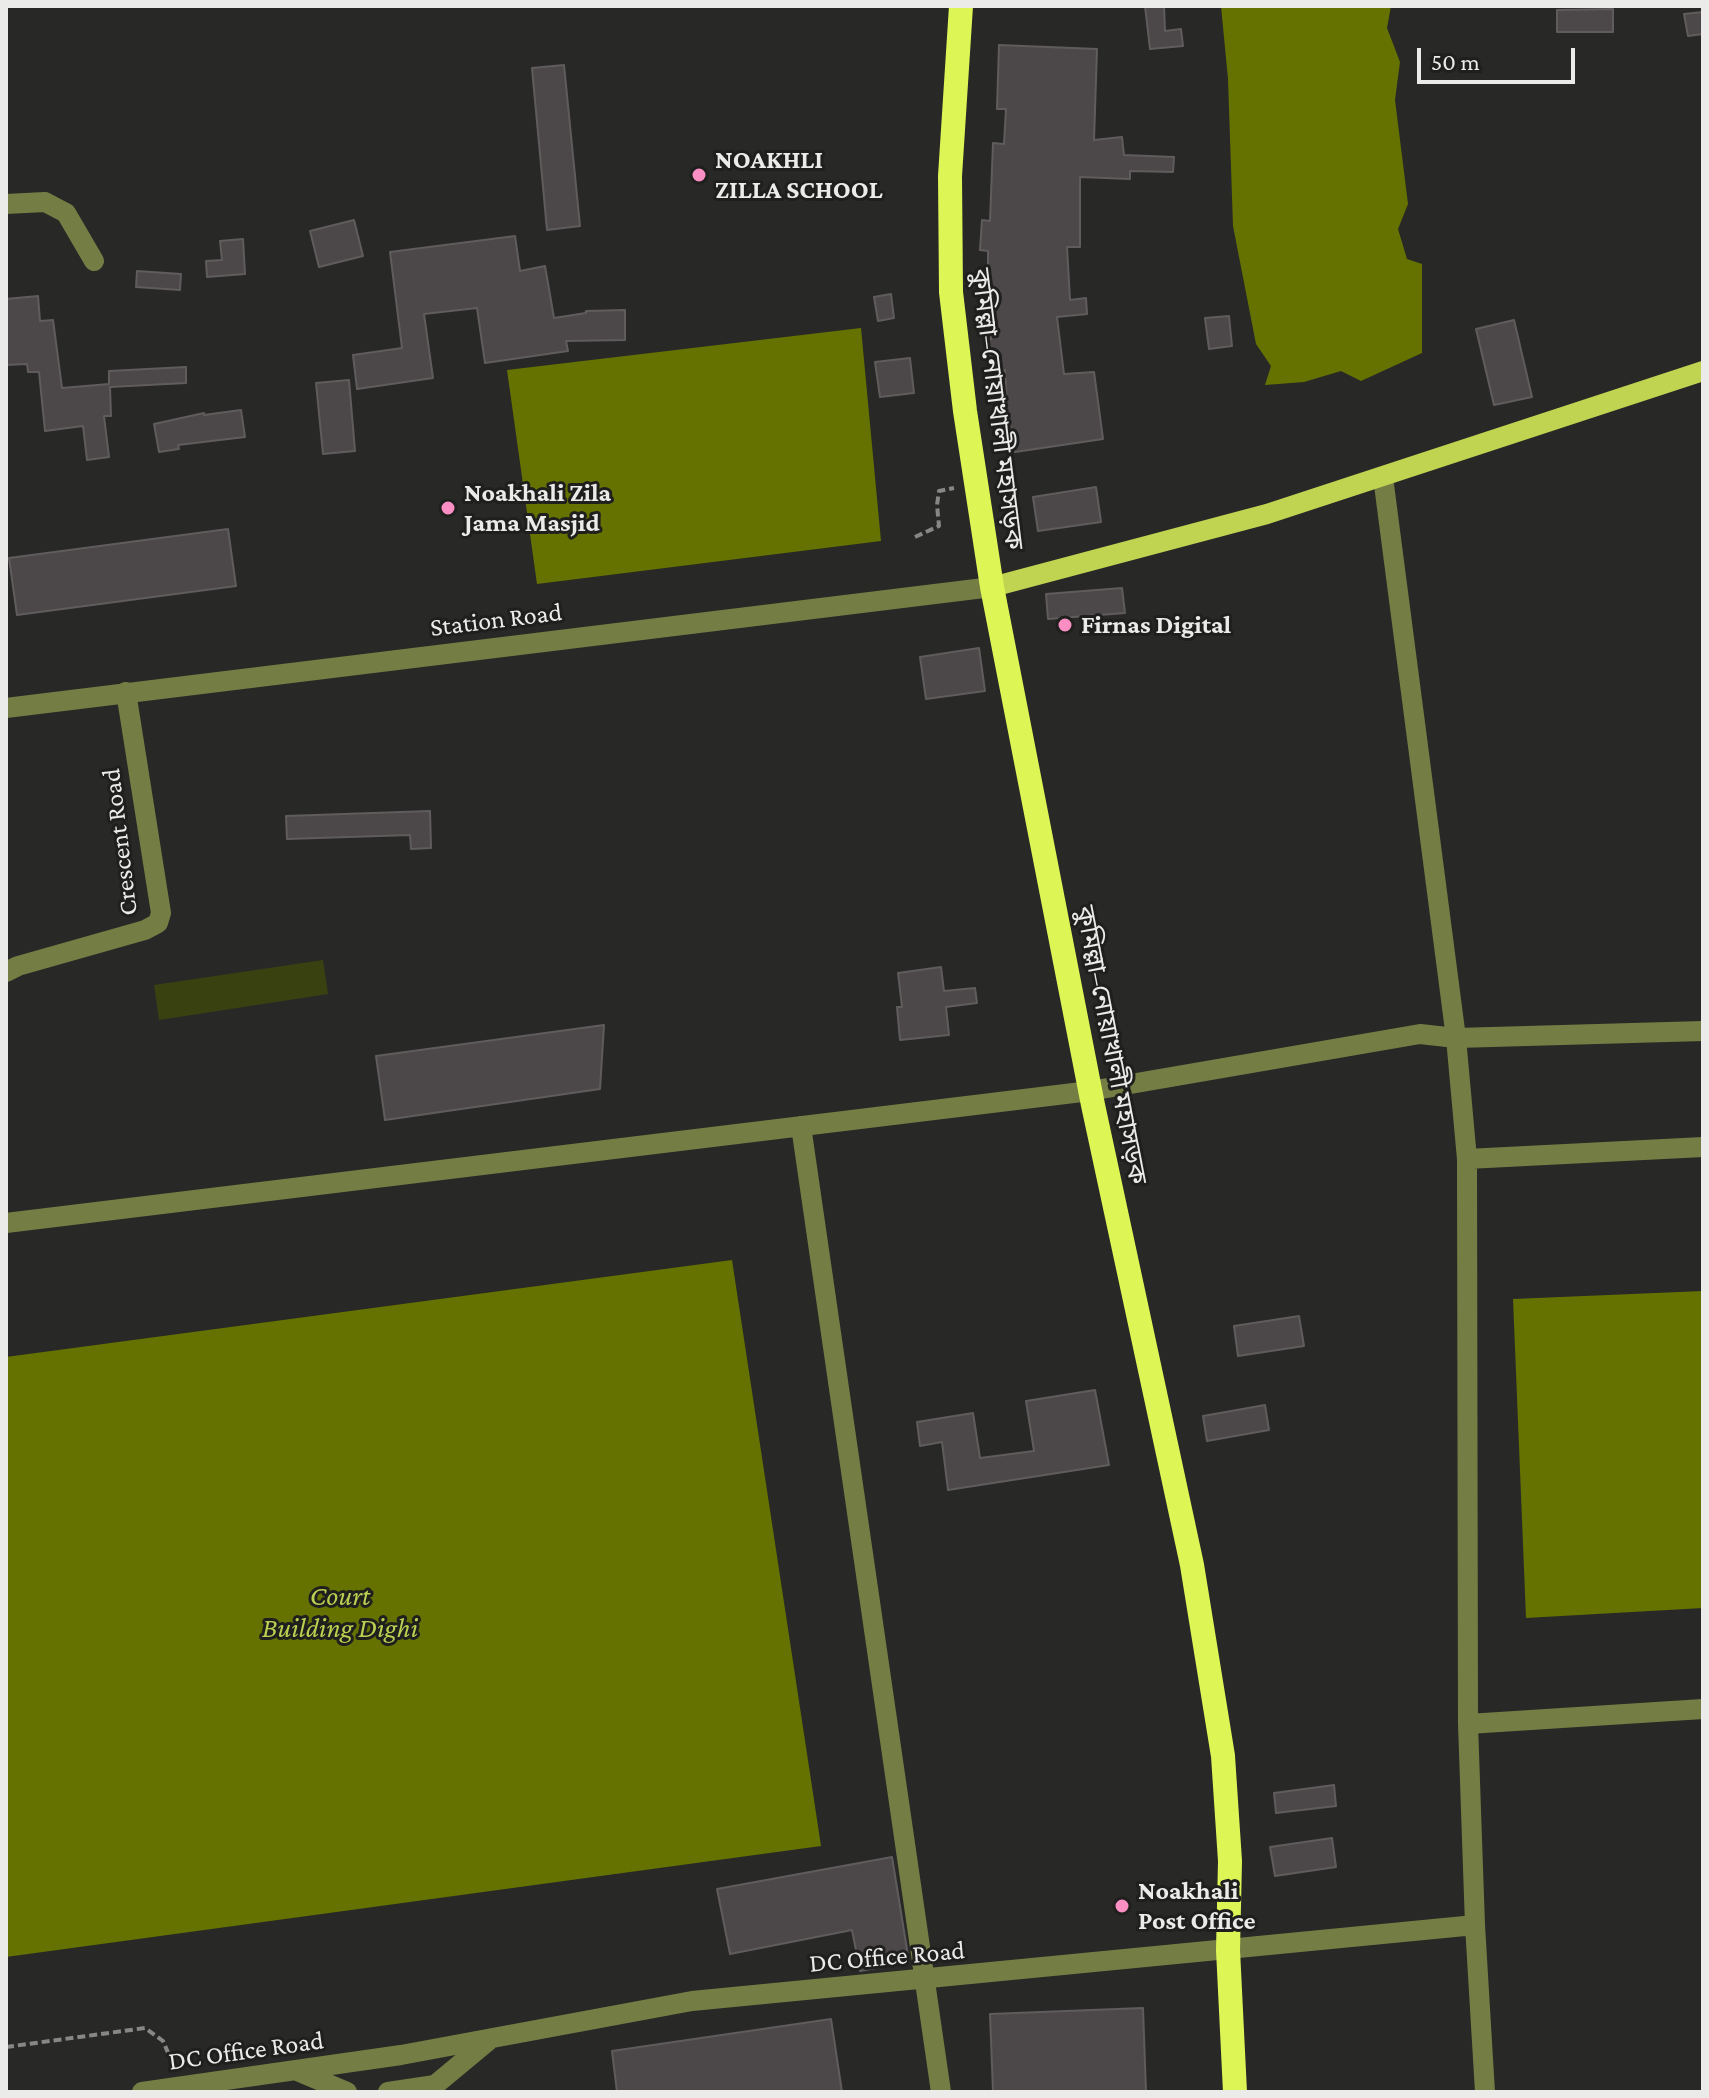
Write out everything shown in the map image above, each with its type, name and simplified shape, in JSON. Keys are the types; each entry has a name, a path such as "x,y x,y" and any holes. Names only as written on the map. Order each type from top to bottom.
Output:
{"highway":[{"name":"কুমিল্লা–নোয়াখালী মহাসড়ক","path":"961,6 950,176 951,292 976,486 992,587 1090,1091 1192,1565 1223,1756 1230,1861 1228,1950 1235,2092"}],"main road":[{"path":"992,587 1267,514 1703,371"}],"street":[{"path":"6,204 45,202 66,213 94,261"},
{"path":"1383,477 1456,1038 1467,1159 1468,1724 1485,2092"},
{"name":"Station Road","path":"6,708 992,587"},
{"name":"Crescent Road","path":"6,972 145,930 158,923 161,913 126,692"},
{"path":"6,1223 1090,1091 1420,1034 1456,1038 1703,1031"},
{"path":"801,1126 941,2092"},
{"path":"1467,1159 1703,1147"},
{"path":"1468,1724 1703,1709"},
{"name":"DC Office Road","path":"142,2092 181,2089 491,2039 692,2001 1475,1925"},
{"path":"388,2092 435,2085 491,2039"},
{"path":"295,2070 347,2092"}],"path":[{"path":"915,537 939,526 939,491 976,486"},
{"path":"6,2047 145,2028 163,2041 181,2089"}],"shaded area":[{"path":"323,960 328,994 159,1020 154,985"}],"water":[{"path":"1221,6 1391,6 1387,28 1400,62 1395,100 1408,204 1398,229 1407,259 1422,264 1422,353 1361,381 1341,371 1304,382 1265,385 1271,366 1256,344 1233,226 1228,79"},
{"path":"861,328 881,541 537,584 507,370"},
{"name":"Court Building Dighi","path":"732,1260 821,1846 6,1957 6,1357"},
{"path":"1703,1291 1703,1608 1526,1618 1513,1299"}],"building":[{"path":"1145,6 1164,6 1165,31 1181,29 1183,46 1150,49"},
{"path":"1613,9 1613,32 1557,32 1557,10"},
{"path":"1703,12 1703,34 1688,36 1684,14"},
{"path":"999,45 1097,49 1094,140 1122,137 1124,155 1174,157 1173,172 1130,171 1130,179 1080,177 1080,247 1067,247 1070,300 1086,298 1087,314 1057,317 1064,374 1094,372 1103,439 1015,452 1011,427 1008,427 1005,370 992,371 987,340 991,339 988,251 980,250 982,220 990,221 993,143 1004,144 1006,109 997,109"},
{"path":"564,65 580,226 547,230 532,68"},
{"path":"354,220 363,256 319,267 310,231"},
{"path":"515,236 520,271 545,266 554,318 586,311 625,310 625,340 566,341 568,351 485,363 477,308 424,314 433,378 357,389 353,355 402,348 390,252"},
{"path":"243,239 245,274 207,277 206,261 222,260 220,241"},
{"path":"137,271 181,274 180,290 136,287"},
{"path":"891,294 894,318 878,321 874,297"},
{"path":"38,296 40,321 53,320 62,388 109,384 109,371 186,367 186,383 110,387 111,416 104,416 109,457 87,460 83,426 45,431 39,372 28,372 27,364 6,365 6,299"},
{"path":"1229,316 1232,346 1209,349 1205,318"},
{"path":"1514,320 1532,397 1494,405 1476,329"},
{"path":"910,358 914,393 880,397 875,362"},
{"path":"349,380 355,451 323,454 316,383"},
{"path":"241,410 245,437 178,445 179,449 159,452 154,424 204,413"},
{"path":"1096,487 1101,522 1038,531 1033,497"},
{"path":"228,529 236,586 17,615 9,558"},
{"path":"1122,588 1125,613 1048,619 1046,594"},
{"path":"979,648 985,691 926,699 920,657"},
{"path":"430,811 431,848 411,849 410,835 287,839 286,816"},
{"path":"941,967 944,991 975,988 977,1003 946,1007 949,1035 900,1040 897,1007 902,1007 898,973"},
{"path":"604,1025 600,1089 385,1120 376,1056"},
{"path":"1299,1316 1304,1346 1238,1356 1234,1326"},
{"path":"1095,1390 1109,1465 948,1490 942,1442 920,1446 917,1422 973,1413 980,1458 1034,1451 1026,1401"},
{"path":"1265,1405 1269,1430 1207,1441 1203,1416"},
{"path":"1334,1785 1336,1806 1276,1813 1274,1793"},
{"path":"1332,1838 1336,1867 1275,1876 1270,1847"},
{"path":"892,1857 909,1962 860,1971 852,1930 730,1954 717,1889"},
{"path":"1143,2008 1146,2092 993,2092 990,2014"},
{"path":"831,2019 842,2092 617,2092 612,2051"}],"place":[{"name":"NOAKHLI ZILLA SCHOOL","path":"699,175"},
{"name":"Noakhali Zila Jama Masjid","path":"448,508"},
{"name":"Firnas Digital","path":"1065,625"},
{"name":"Noakhali Post Office","path":"1122,1906"}]}
